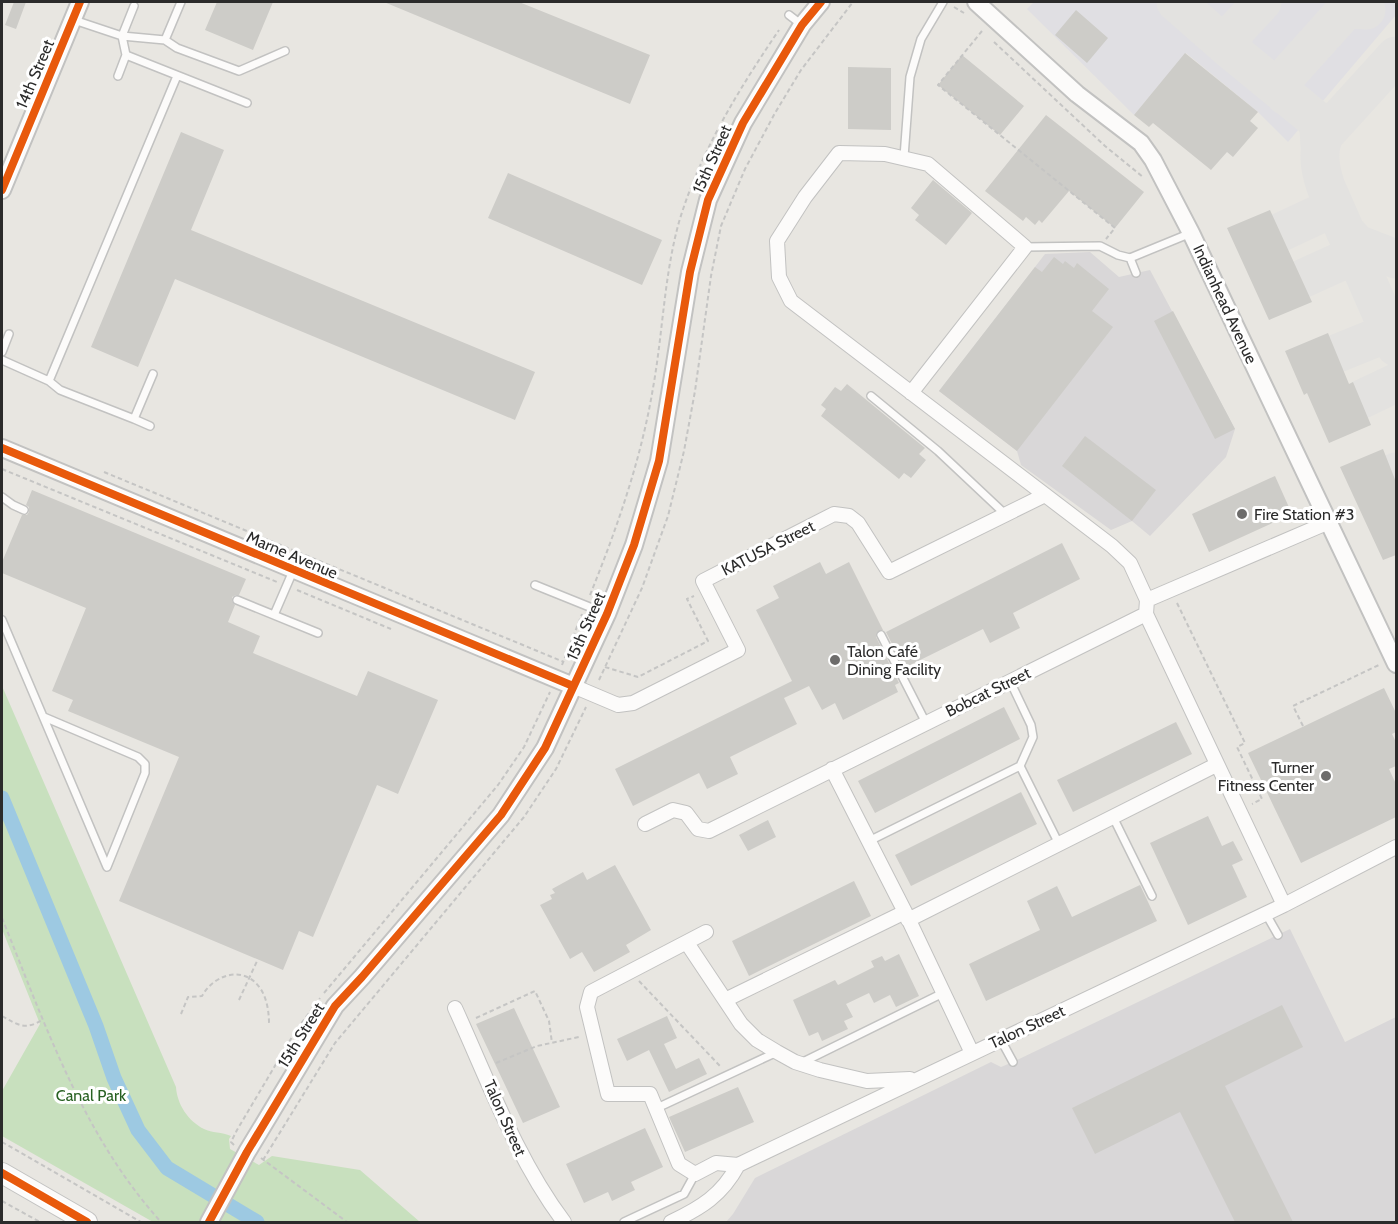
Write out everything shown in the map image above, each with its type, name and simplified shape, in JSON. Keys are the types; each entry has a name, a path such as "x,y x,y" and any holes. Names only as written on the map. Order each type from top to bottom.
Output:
{"main road":[{"path":"2,1173 87,1222"}],"street":[{"name":"14th Street","path":"2,190 80,2"},
{"name":"15th Street","path":"209,1222 335,1006 501,815 545,748 607,614 634,545 659,461 690,272 708,200 796,20 821,2"},
{"name":"Indianhead Avenue","path":"971,8 1141,143 1153,160 1191,233 1395,661"},
{"path":"911,393 1025,247 928,164 885,154 838,153 805,197 777,241 779,277 791,302 1131,562 1147,600 1146,614 1284,905"},
{"name":"Marne Avenue","path":"3,453 573,686"},
{"name":"KATUSA Street","path":"573,686 618,705 633,704 738,650 703,581 834,514 849,516 858,523 889,572 1045,495"},
{"path":"1147,600 1329,522"},
{"name":"Bobcat Street","path":"645,824 673,810 686,813 698,829 709,831 1146,614"},
{"path":"725,1000 1059,844 1216,765"},
{"path":"832,769 907,916 972,1053"},
{"name":"Talon Street","path":"671,1222 699,1209 729,1182 738,1165 1266,914 1396,847"},
{"path":"706,932 591,992 587,1007 608,1094 650,1094 679,1164 695,1174 716,1163 738,1165"},
{"path":"687,943 741,1024 757,1040 777,1052 820,1070 867,1081 918,1079"},
{"name":"Talon Street","path":"455,1008 528,1169 544,1197 564,1222"}],"lane":[{"path":"165,40 181,2"},
{"path":"904,157 910,77 921,39 943,2"},
{"path":"118,76 126,55 122,36 134,6"},
{"path":"72,19 122,36 165,40 177,48 239,71 285,51"},
{"path":"126,55 247,103"},
{"path":"49,381 177,76"},
{"path":"1025,247 1100,246 1118,255 1131,258 1191,233"},
{"path":"1131,258 1136,273"},
{"path":"2,352 9,334"},
{"path":"2,360 49,381 60,390 150,426"},
{"path":"134,419 153,374"},
{"path":"871,396 938,451 1005,514"},
{"path":"2,497 24,510"},
{"path":"274,615 293,570"},
{"path":"535,585 607,614"},
{"path":"237,600 318,633"},
{"path":"2,620 107,867 145,773 145,764 138,757 44,717"},
{"path":"881,635 926,723"},
{"path":"869,841 1020,766 1034,737 1010,681"},
{"path":"1020,766 1059,844"},
{"path":"1113,817 1152,896"},
{"path":"1266,914 1278,935"},
{"path":"801,1063 944,993"},
{"path":"1002,1040 1013,1062"},
{"path":"657,1108 777,1052"},
{"path":"624,1222 684,1194 695,1174"}],"path":[{"path":"943,2 958,8 971,8"},
{"path":"982,30 938,85 1115,228 1100,246"},
{"path":"991,38 1106,146 1149,182"},
{"path":"101,471 581,669"},
{"path":"605,668 638,677 708,641 687,599 707,589"},
{"path":"1171,590 1245,743 1237,747 1262,800 1238,811"},
{"path":"1303,726 1293,706 1395,661"},
{"path":"2,918 81,1106 112,1159 161,1222"},
{"path":"239,1000 258,959"},
{"path":"631,972 728,1075"},
{"path":"181,1014 188,997 202,996 208,985 221,976 238,975 258,986 266,998 269,1024"},
{"path":"462,1024 535,991 549,1021 552,1043"},
{"path":"2,1016 26,1026 34,1025 43,1019"},
{"path":"483,1069 537,1046 593,1034"},
{"path":"2,1142 141,1222"},
{"path":"2,1201 40,1222"}],"shaded area":[{"path":"1034,2 1396,2 1396,15 1288,142 1258,112 1186,53 1134,115 1027,9"},
{"path":"1090,252 1119,277 1150,270 1235,429 1226,457 1150,536 1132,521 1111,530 1021,465 1017,451 939,391 1045,254"},
{"path":"1290,929 1345,1042 1396,1017 1396,1222 726,1222 755,1178 991,1062 1001,1067 1013,1062"}],"green space":[{"name":"Canal Park","path":"2,686 176,1087 181,1106 188,1117 204,1129 231,1136 230,1149 259,1165 272,1156 360,1170 420,1222 153,1222 2,1136 2,1091 40,1024 2,929"}],"building":[{"path":"14,2 26,2 16,29 5,25"},
{"path":"217,2 273,2 253,50 205,30"},
{"path":"384,2 519,2 650,55 630,104"},
{"path":"1076,10 1108,38 1087,63 1055,35"},
{"path":"1185,53 1258,112 1250,121 1258,128 1233,157 1227,152 1211,170 1153,123 1149,127 1134,115"},
{"path":"962,55 1024,106 1000,135 938,85"},
{"path":"848,67 891,68 891,130 848,129"},
{"path":"1046,115 1144,192 1115,228 1069,191 1042,223 1039,220 1035,225 1026,217 1023,221 985,191"},
{"path":"181,132 224,150 191,230 535,372 515,420 175,279 138,367 91,347"},
{"path":"508,173 662,240 642,285 488,218"},
{"path":"933,180 972,213 946,245 915,220 919,215 911,208"},
{"path":"1270,210 1312,302 1269,320 1227,228"},
{"path":"1054,257 1074,268 1077,263 1109,289 1092,311 1113,327 1017,451 939,391 1035,267 1042,272"},
{"path":"1173,311 1235,429 1215,439 1154,321"},
{"path":"1328,333 1349,384 1353,382 1371,425 1329,443 1307,393 1304,395 1285,351"},
{"path":"847,384 925,448 919,454 926,460 911,478 904,473 899,479 821,416 826,409 821,405 835,387 841,391"},
{"path":"1085,436 1156,490 1132,521 1062,466"},
{"path":"1383,449 1396,482 1396,555 1383,560 1340,467"},
{"name":"Fire Station #3","path":"1275,476 1292,514 1209,552 1192,514"},
{"path":"32,490 246,579 239,595 232,597 235,605 228,622 260,636 253,653 357,696 368,671 438,700 398,794 377,785 313,937 299,931 283,970 119,901 179,757 68,711 73,700 52,691 86,608 2,573 2,562 22,515 27,515 29,512 29,507 26,505"},
{"path":"1062,543 1080,579 1013,613 1020,628 990,643 983,629 904,668 886,632"},
{"name":"Talon Café Dining Facility","path":"820,562 826,574 849,562 883,630 877,632 876,637 899,683 895,685 898,692 843,720 835,703 822,710 809,686 784,698 797,724 730,757 738,774 707,789 699,773 633,806 615,769 792,681 756,610 779,598 773,586"},
{"name":"Turner Fitness Center","path":"1384,688 1396,713 1396,732 1392,734 1396,742 1396,766 1389,769 1396,784 1396,817 1301,863 1248,753"},
{"path":"1004,707 1020,739 875,813 858,781"},
{"path":"1176,722 1192,754 1073,812 1057,780"},
{"path":"1021,792 1037,824 911,886 895,855"},
{"path":"1208,816 1222,846 1233,841 1243,860 1232,865 1247,897 1188,925 1150,843"},
{"path":"768,820 776,837 748,851 739,835"},
{"path":"615,865 651,930 626,945 630,952 594,972 582,952 570,959 540,905 552,899 550,895 555,893 552,889 583,872 587,880"},
{"path":"854,881 871,916 749,976 732,941"},
{"path":"1140,885 1157,921 986,1001 969,964 1040,930 1027,901 1057,886 1072,917"},
{"path":"899,954 919,996 896,1007 890,995 874,1003 869,993 846,1004 853,1017 844,1021 848,1029 822,1041 818,1032 809,1036 793,1000 835,980 838,985 874,967 871,961 882,956 885,961"},
{"path":"1282,1005 1303,1047 1225,1086 1293,1222 1235,1222 1180,1112 1095,1154 1072,1108"},
{"path":"514,1008 560,1107 523,1123 476,1024"},
{"path":"667,1016 677,1038 664,1044 676,1069 699,1058 707,1074 669,1092 649,1050 627,1061 617,1039"},
{"path":"738,1087 754,1122 685,1152 669,1117"},
{"path":"645,1128 663,1167 631,1182 635,1190 612,1201 608,1192 584,1203 566,1164"}],"waterway":[{"path":"2,798 96,1026 114,1078 138,1130 167,1168 257,1222"}],"taxiway":[{"path":"1176,2 1315,119 1319,128 1320,146"},
{"path":"1232,51 1234,32 1262,2"},
{"path":"1286,96 1284,84 1288,74 1343,13 1352,9 1366,10"},
{"path":"1396,56 1325,134 1320,154 1326,187 1396,347"},
{"path":"1281,232 1326,211 1331,198"},
{"path":"1345,231 1357,244 1396,259"},
{"path":"1304,278 1346,259 1351,246"},
{"path":"1338,353 1380,336 1385,322"},
{"path":"1362,399 1396,383"}],"cycle path":[{"path":"2,190 80,2"},
{"path":"209,1222 247,1152 335,1006 501,815 545,748 607,614 634,545 659,461 690,272 708,200 743,123 802,25 821,2"},
{"path":"2,448 573,686"},
{"path":"2,1173 87,1222"}],"place":[{"name":"Fire Station #3","path":"1242,514"},
{"name":"Talon Café Dining Facility","path":"835,660"},
{"name":"Turner Fitness Center","path":"1326,776"}]}
